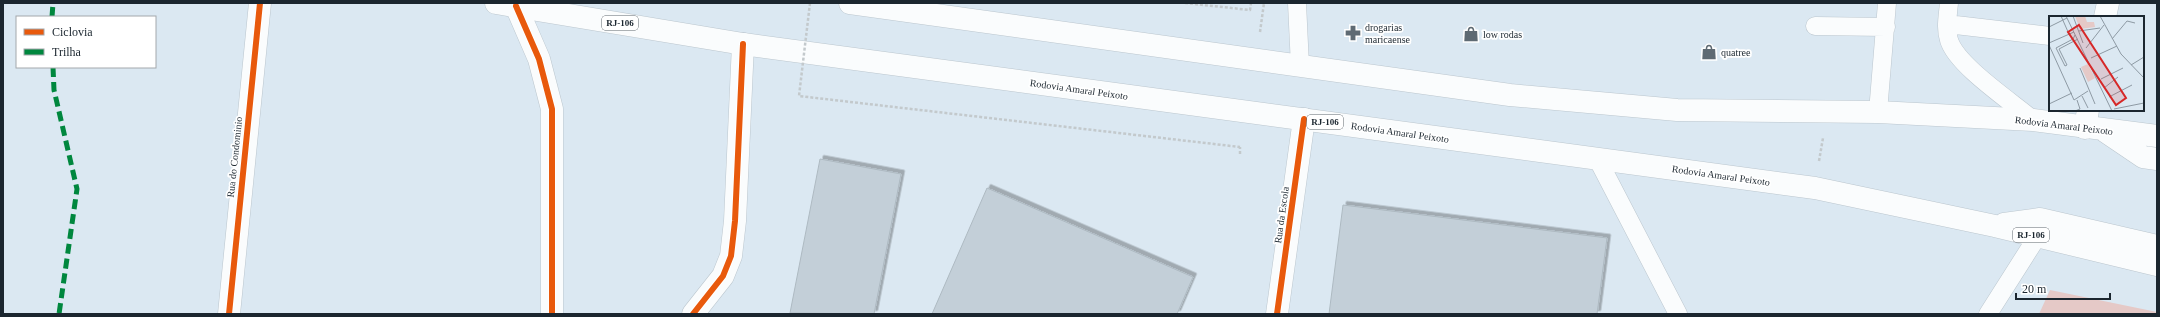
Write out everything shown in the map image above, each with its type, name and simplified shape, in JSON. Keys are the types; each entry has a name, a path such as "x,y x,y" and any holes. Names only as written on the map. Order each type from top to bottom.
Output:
{"main road":[{"name":"Rua do Condominio","path":"228,314 260,3"},
{"name":"Rodovia Amaral Peixoto","path":"850,3 1510,95 1677,110 1878,112 2092,123 2157,136"},
{"path":"2105,16 2108,3"},
{"name":"Rodovia Amaral Peixoto","path":"506,4 743,44 1815,188 1995,226 2157,265"},
{"path":"506,4 538,59 552,109 552,314"},
{"path":"693,314 723,276 732,256 743,44"},
{"name":"Rua da Escola","path":"1277,314 1304,119"},
{"path":"2092,123 2143,157 2157,159"},
{"path":"1995,226 2040,219 2157,246"}],"lane":[{"path":"1297,3 1300,66"},
{"path":"1878,112 1887,3"},
{"path":"1949,3 1947,24 1949,40 1960,59 2033,120"},
{"path":"1947,24 2049,36"},
{"path":"1815,26 1886,27"},
{"path":"1597,158 1678,314"},
{"path":"1988,314 2037,237"}],"path":[{"path":"810,3 799,96 1240,147 1240,154"},
{"path":"1185,3 1250,10 1251,3"},
{"path":"1815,188 1827,112"}],"shaded area":[{"path":"2050,290 2157,312 2157,314 2039,314"}],"building":[{"path":"820,159 901,174 874,314 790,313"},
{"path":"987,188 1193,277 1177,314 932,314"},
{"path":"1343,205 1607,238 1597,314 1329,314"}],"marked path":[{"path":"52,16 53,3"},
{"path":"53,68 54,90 77,189 59,314"}],"cycle path":[{"path":"229,314 260,3"},
{"path":"516,6 539,59 552,109 552,314"},
{"path":"693,314 723,276 731,256 735,221 743,44"},
{"path":"1277,314 1304,119"}],"place":[{"name":"drogarias maricaense","path":"1353,33"},
{"name":"low rodas","path":"1471,34"},
{"name":"quatree","path":"1709,52"}]}
